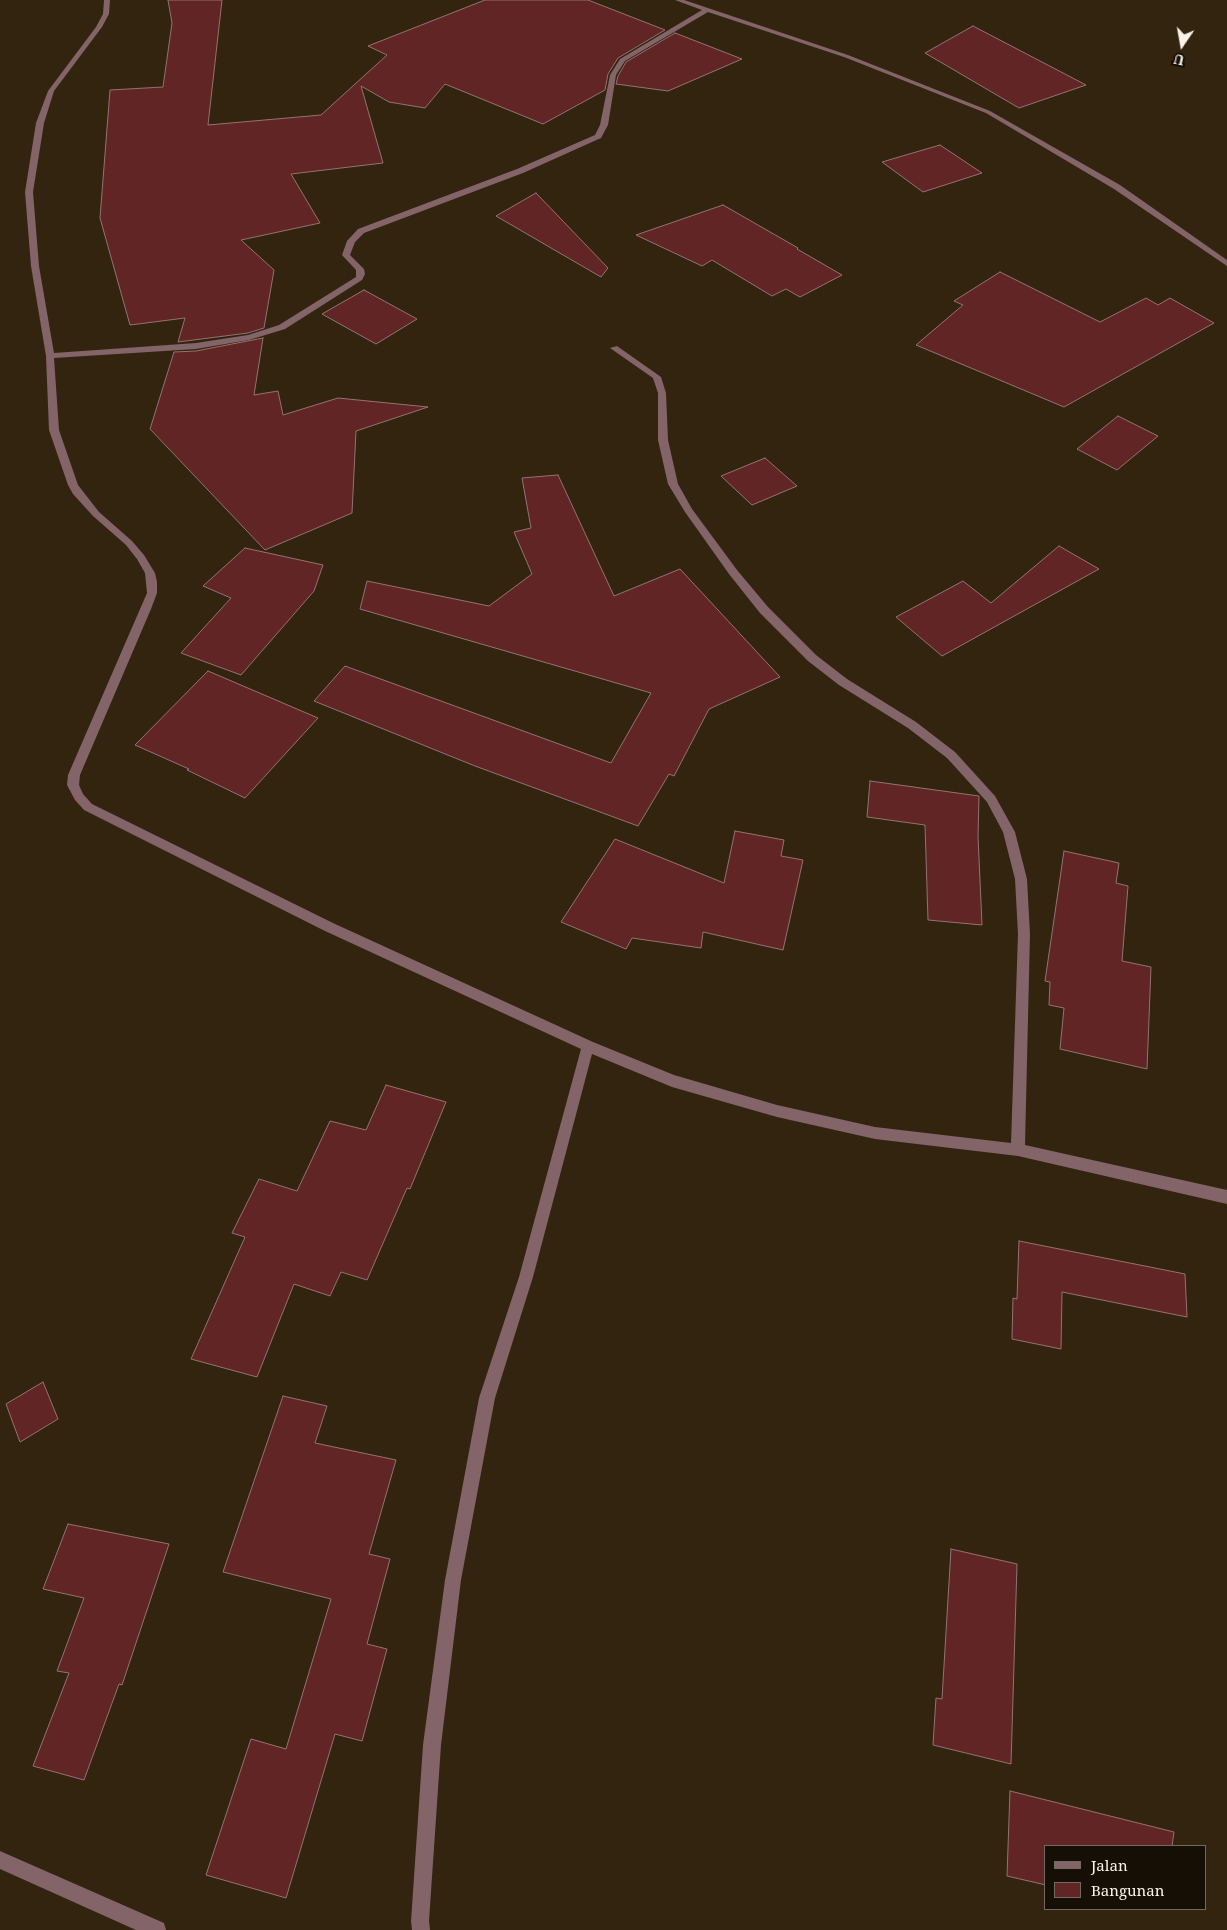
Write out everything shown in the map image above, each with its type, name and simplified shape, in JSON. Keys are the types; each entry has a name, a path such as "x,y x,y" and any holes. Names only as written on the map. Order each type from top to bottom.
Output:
{"street":[{"path":"107,0 106,14 99,27 51,92 40,124 32,162 29,192 35,266 50,356 54,430 72,485 96,514 129,543 150,573 152,582 152,593 146,609 74,775 73,785 79,797 88,807 329,927 588,1046 672,1081 777,1111 875,1133 1018,1150 1227,1198"},
{"path":"678,0 846,56 988,112 1117,188 1227,264"},
{"path":"50,356 196,346 249,337 282,327 359,278 361,274 360,269 346,255 351,241 361,231 520,171 598,136 604,125 613,75 622,60 707,10"},
{"path":"614,348 657,377 662,393 663,440 673,484 688,510 739,580 764,610 812,658 843,682 912,725 951,755 991,799 1009,832 1021,879 1024,934 1018,1150"},
{"path":"422,1930 420,1921 432,1745 453,1580 487,1398 526,1277 588,1046"},
{"path":"0,1860 157,1930"}],"building":[{"path":"168,0 222,0 208,125 321,115 387,55 368,46 485,0 588,0 665,30 618,58 608,74 605,90 543,124 445,84 425,108 389,102 361,86 383,163 291,174 320,223 241,240 274,270 264,328 248,333 178,342 185,318 130,325 100,218 110,90 163,87 172,23"},
{"path":"973,26 1086,85 1019,108 925,53"},
{"path":"675,33 742,59 668,91 616,84 626,62"},
{"path":"940,145 982,173 923,192 882,162"},
{"path":"536,193 608,268 601,277 496,216"},
{"path":"723,205 842,275 800,297 786,289 772,296 712,260 702,266 636,235"},
{"path":"1000,272 1100,322 1146,298 1158,305 1170,298 1214,323 1064,407 916,345 963,305 954,301"},
{"path":"364,290 417,319 376,344 322,314"},
{"path":"263,338 254,395 278,391 283,415 338,398 428,407 356,431 352,513 265,550 150,429 174,352 196,351"},
{"path":"1118,416 1158,436 1117,470 1077,449"},
{"path":"765,458 797,486 752,505 721,476"},
{"path":"558,475 614,596 680,569 780,677 709,709 674,776 669,774 638,826 475,766 314,701 345,666 611,763 651,693 360,609 367,581 489,606 532,574 514,532 531,528 522,478"},
{"path":"1059,546 1099,569 942,656 896,617 963,581 991,603"},
{"path":"245,548 323,565 314,591 241,675 181,653 231,598 203,586"},
{"path":"208,671 318,718 245,798 187,770 189,769 135,745"},
{"path":"870,781 979,796 978,836 982,925 928,920 925,825 867,817"},
{"path":"735,831 784,840 781,856 803,860 783,950 703,932 701,948 632,938 626,949 561,922 615,839 724,883"},
{"path":"1064,851 1119,863 1116,883 1128,886 1122,961 1151,967 1147,1069 1060,1049 1064,1008 1049,1005 1050,982 1045,981"},
{"path":"386,1085 446,1102 410,1189 407,1188 367,1280 341,1272 330,1296 294,1284 257,1377 191,1359 245,1237 232,1233 259,1179 297,1191 330,1121 366,1130"},
{"path":"1019,1241 1185,1274 1187,1317 1062,1292 1061,1349 1012,1339 1013,1298 1017,1299"},
{"path":"43,1382 58,1419 20,1442 6,1404"},
{"path":"283,1396 327,1406 315,1443 396,1460 369,1554 390,1559 367,1644 387,1649 362,1741 335,1734 286,1898 206,1875 251,1739 286,1749 331,1599 223,1572"},
{"path":"68,1524 169,1544 122,1685 119,1684 84,1780 33,1766 69,1673 57,1671 84,1598 43,1589"},
{"path":"951,1549 1017,1564 1011,1764 933,1745 936,1698 942,1699"},
{"path":"1010,1791 1174,1832 1172,1845 1044,1845 1044,1885 1007,1876"}]}
